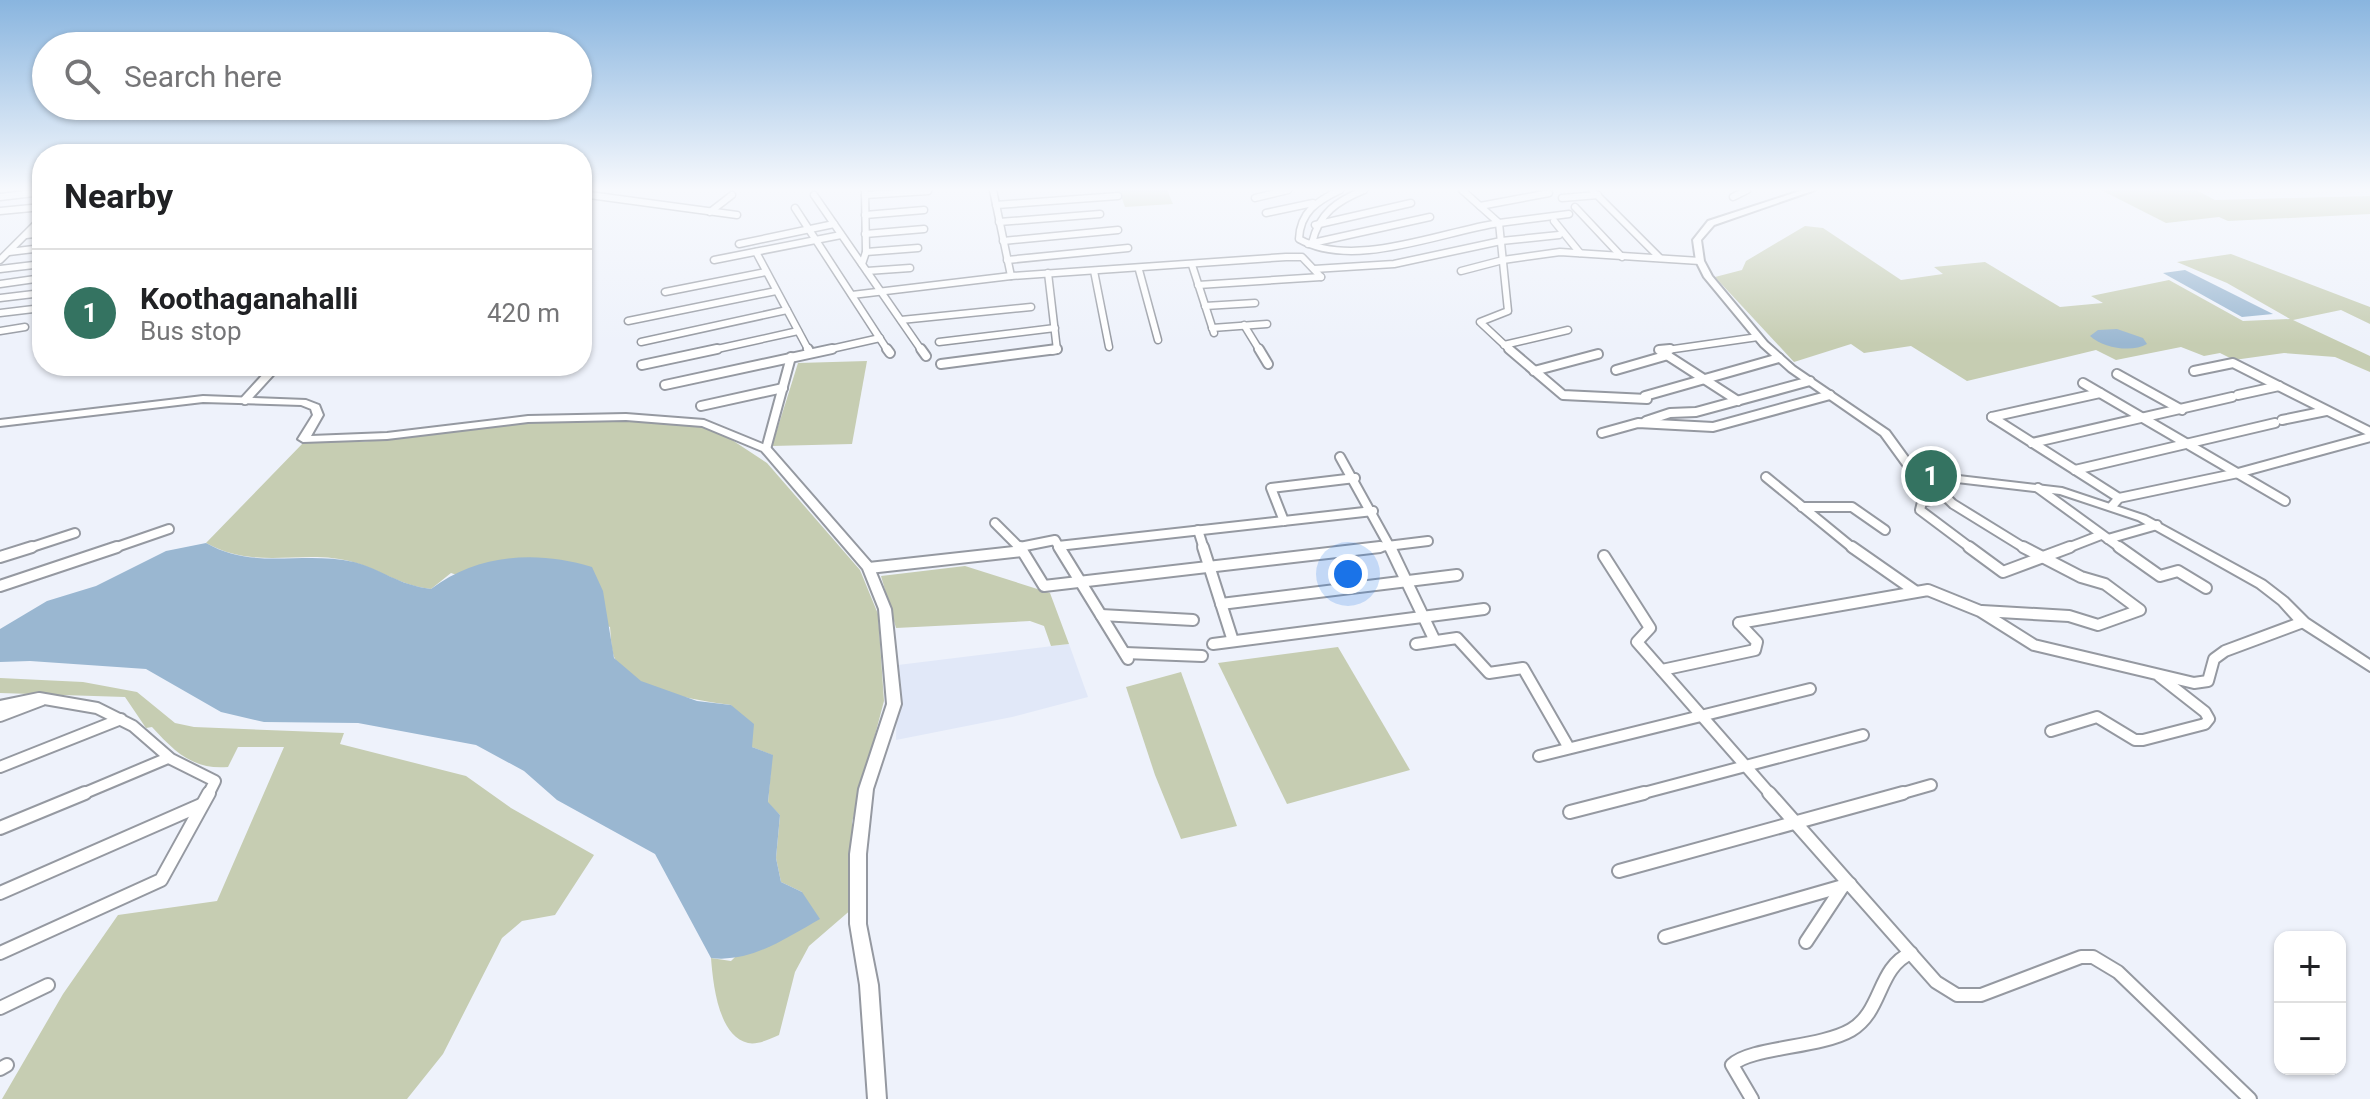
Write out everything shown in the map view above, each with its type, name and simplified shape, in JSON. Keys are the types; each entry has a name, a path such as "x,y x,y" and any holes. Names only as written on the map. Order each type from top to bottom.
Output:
{"street":[{"path":"0,260 20,241"},
{"path":"752,241 743,243 754,252 810,353"},
{"path":"714,260 809,241"},
{"path":"817,241 890,353"},
{"path":"845,241 926,356"},
{"path":"864,268 865,241"},
{"path":"1003,241 1011,276"},
{"path":"1303,241 1326,252 1377,248 1410,241"},
{"path":"1308,244 1320,241"},
{"path":"1314,269 1394,264 1500,241"},
{"path":"1501,241 1508,311 1480,322 1563,395 1646,398 1779,358"},
{"path":"1570,241 1580,253"},
{"path":"1607,241 1622,257"},
{"path":"1643,241 1660,258"},
{"path":"1697,241 1700,261 1708,277 1758,337 1779,358 1885,433 1909,466 1921,473 1944,497 2043,558 2087,580 2105,584 2139,613 2098,625 2069,616 1980,611"},
{"path":"866,252 918,248"},
{"path":"1007,260 1128,248"},
{"path":"9,252 32,249"},
{"path":"1099,251 1106,268"},
{"path":"1461,271 1503,260 1560,252 1700,261"},
{"path":"852,295 879,289 1011,276 1302,257 1321,277 1198,285"},
{"path":"0,269 32,265"},
{"path":"1192,265 1213,330 1267,324"},
{"path":"864,268 910,268"},
{"path":"1139,270 1158,340"},
{"path":"1094,271 1109,347"},
{"path":"665,292 766,272"},
{"path":"941,364 1057,350 1048,273"},
{"path":"0,284 32,279"},
{"path":"628,321 776,291"},
{"path":"0,298 32,294"},
{"path":"1205,306 1255,303"},
{"path":"901,320 1031,307"},
{"path":"0,313 32,309"},
{"path":"641,342 787,310"},
{"path":"1244,325 1268,364"},
{"path":"0,331 25,327"},
{"path":"939,342 1055,328"},
{"path":"1504,345 1568,330"},
{"path":"642,365 798,331"},
{"path":"1738,401 1659,350 1758,337"},
{"path":"665,385 880,338"},
{"path":"1534,371 1598,354"},
{"path":"1616,370 1668,355"},
{"path":"766,449 791,357"},
{"path":"2194,371 2233,363 2370,435"},
{"path":"2117,374 2182,410"},
{"path":"245,400 267,376"},
{"path":"1602,433 1810,381"},
{"path":"2083,383 2285,501"},
{"path":"2032,443 2279,386"},
{"path":"701,406 783,388"},
{"path":"2100,393 1992,417 2075,470 2116,502 2261,584 2303,622 2370,666"},
{"path":"1638,423 1713,427 1830,395"},
{"path":"0,423 203,399 245,400 302,402 315,407 318,415 303,439 387,436 528,419 626,417 704,423 766,449 869,568 885,609 894,704 866,789 858,854 858,924 869,985 877,1099"},
{"path":"2075,470 2327,410"},
{"path":"1921,473 2116,502 2238,473 2370,435"},
{"path":"1340,457 1373,511 1435,641"},
{"path":"1766,477 1878,568 1894,574 1915,591"},
{"path":"1284,521 1271,488 1355,478"},
{"path":"2038,488 2160,576 2178,571 2206,588"},
{"path":"1944,497 1922,502 1920,510 1997,569 2009,572 2104,537 2157,525"},
{"path":"1802,507 1852,507 1885,530"},
{"path":"1058,546 1373,511"},
{"path":"995,523 1021,549 1044,586 1428,541"},
{"path":"0,586 169,529"},
{"path":"1198,530 1233,641"},
{"path":"0,557 75,533"},
{"path":"869,568 1021,549 1055,540 1127,656 1202,656"},
{"path":"1604,556 1650,628 1637,642 1796,823 1846,885 1936,982 1957,995 1981,995 2081,957 2093,957 2118,972 2250,1099"},
{"path":"1221,604 1457,575"},
{"path":"1662,670 1755,650 1757,642 1739,623 1928,590 1980,611 2034,645 2194,683 2208,681 2214,659 2225,651 2303,622"},
{"path":"1213,644 1484,609"},
{"path":"1101,615 1193,620"},
{"path":"1416,644 1457,638 1464,642 1482,669 1489,673 1523,668 1569,748"},
{"path":"2051,731 2097,717 2135,740 2143,740 2205,724 2209,719 2205,712 2153,671"},
{"path":"1539,756 1810,689"},
{"path":"0,706 22,697 49,697 108,710 150,739 168,758 215,781 161,880 0,953"},
{"path":"0,716 49,697"},
{"path":"0,767 121,719"},
{"path":"1570,812 1863,735"},
{"path":"0,828 168,758"},
{"path":"1619,871 1931,785"},
{"path":"0,893 201,805"},
{"path":"1665,937 1846,885"},
{"path":"1806,942 1846,885"},
{"path":"1752,1099 1735,1075 1732,1065 1740,1057 1821,1044 1866,1020 1889,970 1900,956 1911,953"},
{"path":"0,1008 48,985"}],"shaded area":[{"path":"1069,644 1088,697 1012,717 896,740 898,665"}],"green space":[{"path":"1779,241 1843,241 1901,280 1943,274 1934,267 1985,262 2060,307 2103,303 2091,296 2169,280 2243,321 2290,319 2227,283 2177,262 2231,254 2370,307 2370,324 2341,310 2293,320 2370,356 2370,372 2335,357 2284,353 2234,360 2220,353 2204,356 2181,347 2116,360 2096,350 1967,381 1911,346 1864,353 1851,344 1794,362 1715,277 1742,270 1746,261"},
{"path":"867,361 852,444 772,446 798,363"},
{"path":"641,420 702,425 729,438 767,463 860,570 878,614 884,701 852,822 853,908 809,946 795,972 779,1035 760,1042 748,1043 738,1038 724,1020 716,994 711,958 731,961 802,892 781,882 776,858 780,815 768,803 772,755 752,747 731,705 667,692 637,679 615,659 610,627 451,573 431,589 337,559 245,556 206,543 304,442 362,442 529,421"},
{"path":"965,566 1050,593 1069,644 1051,646 1044,626 1030,621 896,628 881,576"},
{"path":"1338,647 1410,770 1287,804 1218,663"},
{"path":"1181,672 1237,826 1181,839 1155,775 1126,687"},
{"path":"0,678 83,682 137,692 175,723 194,727 344,733 340,744 466,776 511,808 594,855 555,915 522,921 502,938 443,1054 407,1099 2,1099 63,994 118,915 217,901 284,747 238,747 228,767 205,766 186,758 152,727 146,728 125,697 0,693"}],"water":[{"path":"2185,270 2273,314 2242,317 2163,273"},
{"path":"2117,329 2143,338 2147,344 2118,348 2102,344 2090,336 2098,330"},
{"path":"206,543 242,556 354,562 409,584 431,589 468,568 508,558 550,558 592,567 603,591 614,658 641,681 697,701 731,705 754,724 752,747 773,755 768,802 780,815 776,858 781,882 802,892 820,919 754,953 726,959 711,958 655,854 557,800 524,771 476,745 358,723 264,722 221,712 146,669 30,661 0,662 0,629 47,601 96,586 166,551"}],"place":[{"name":"Koothaganahalli","path":"1931,476"}]}
